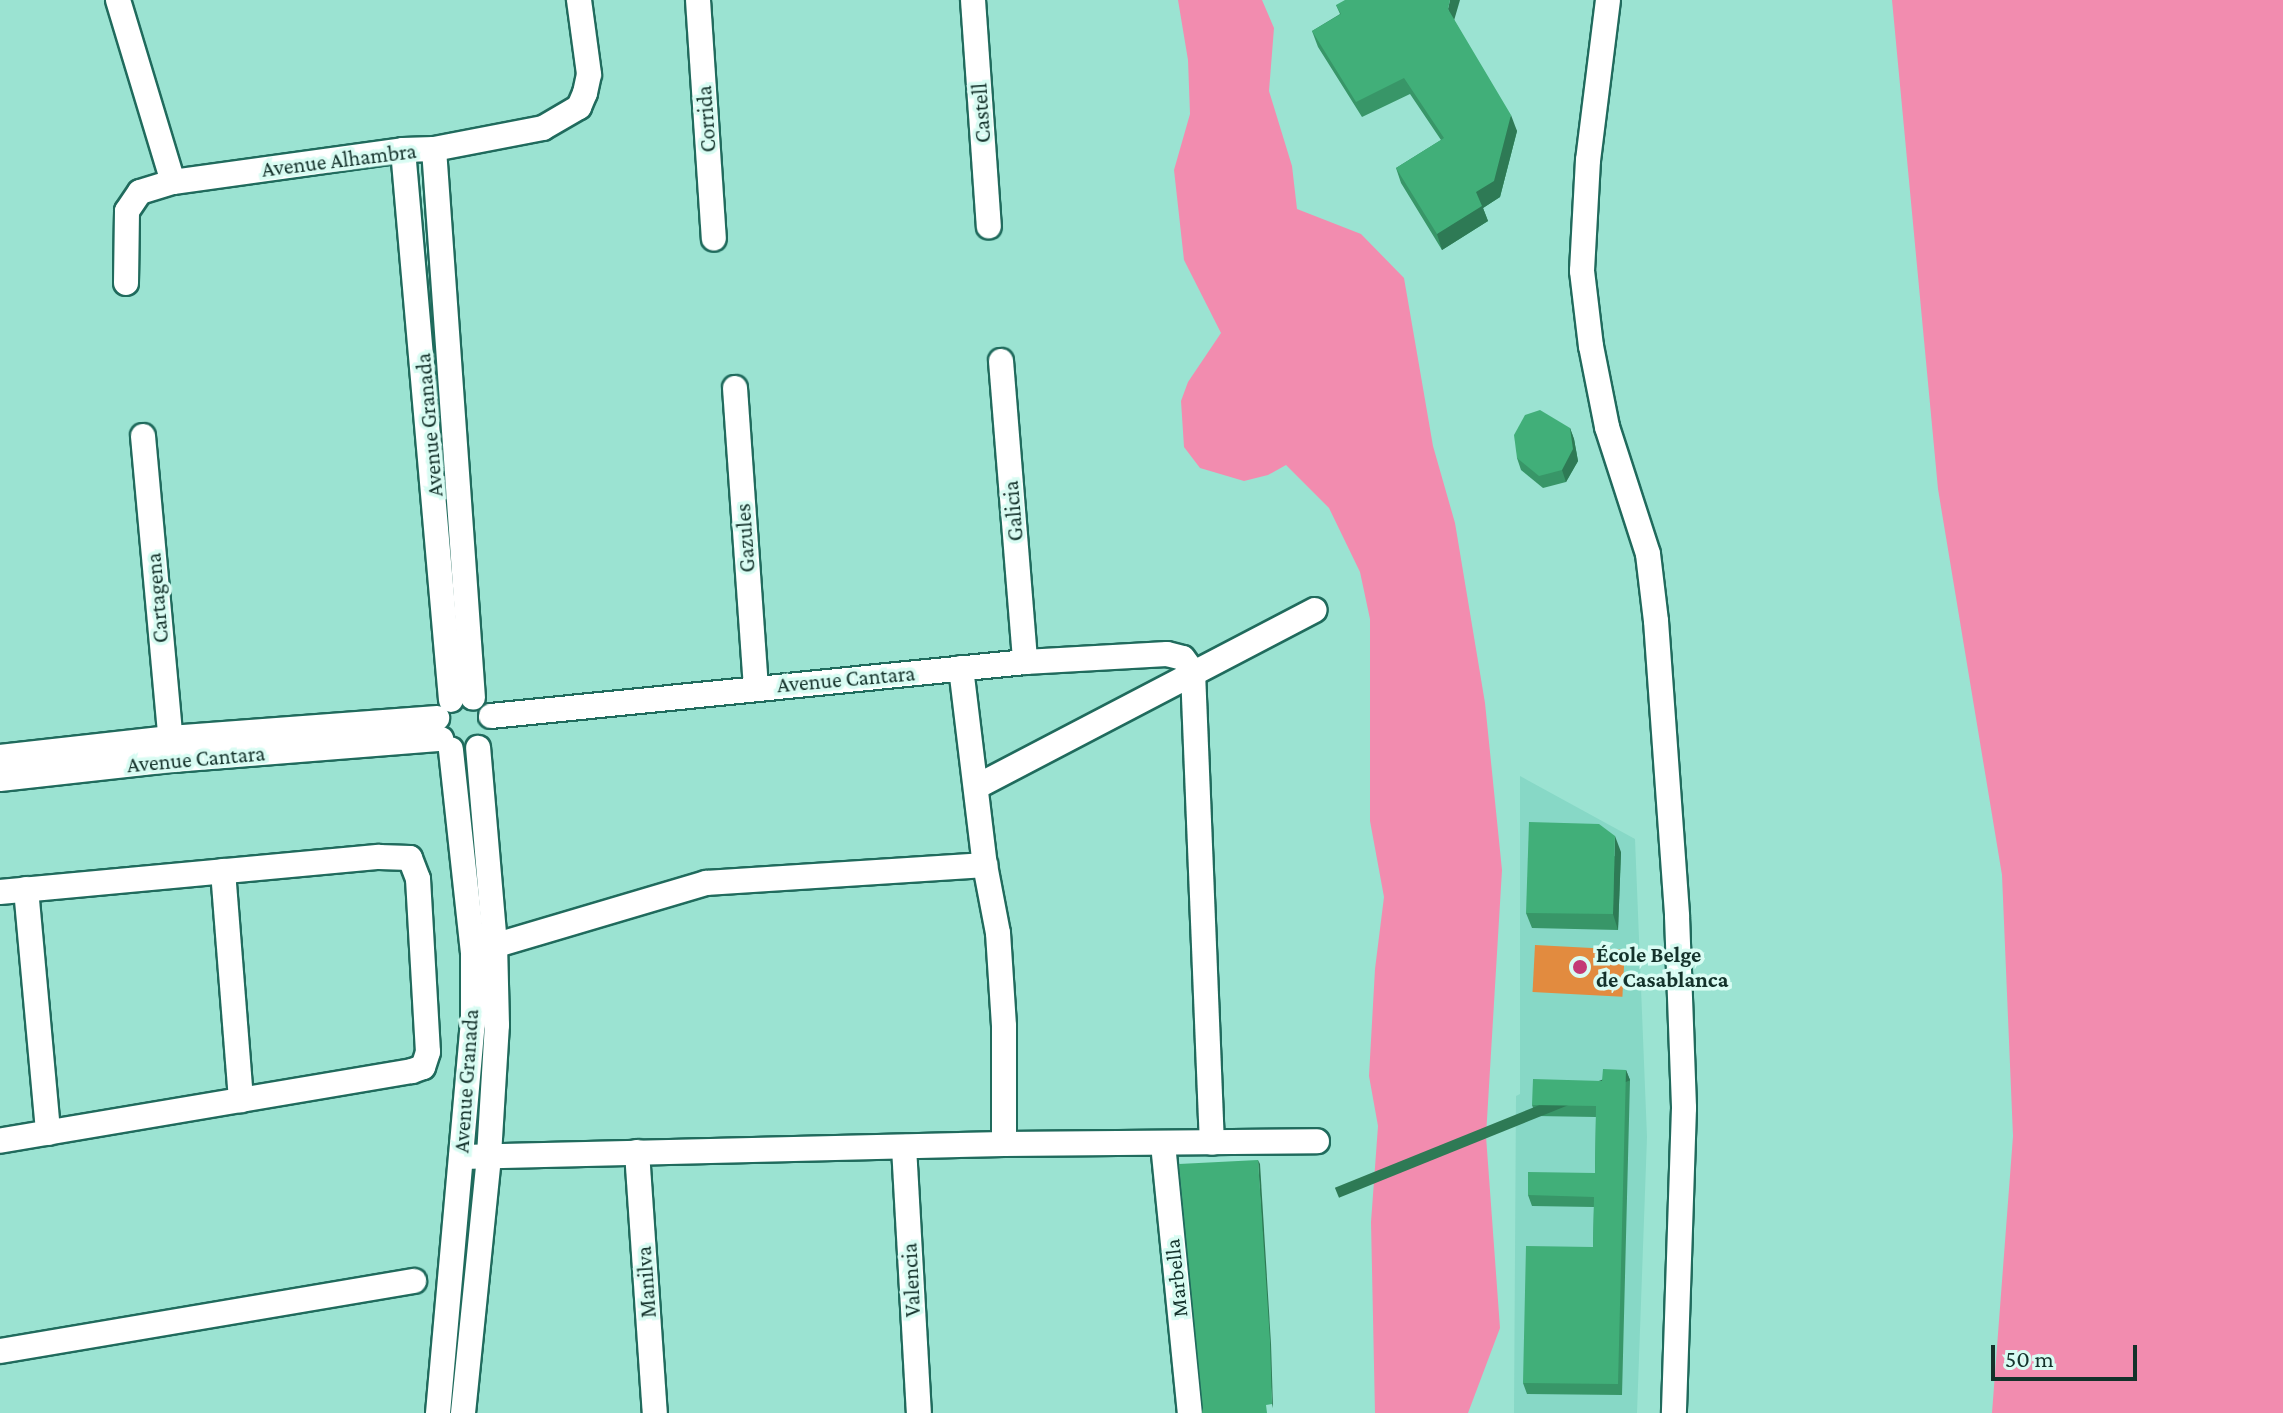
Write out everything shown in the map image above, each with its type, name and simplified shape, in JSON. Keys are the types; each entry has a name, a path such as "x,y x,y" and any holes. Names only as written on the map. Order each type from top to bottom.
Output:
{"street":[{"path":"118,0 173,182"},
{"name":"Avenue Alhambra","path":"126,283 127,211 140,192 173,182 403,150 434,149 543,128 579,107 589,74 579,0"},
{"name":"Corrida","path":"698,0 714,238"},
{"name":"Castell","path":"973,0 989,226"},
{"path":"1608,0 1588,160 1582,271 1591,346 1607,427 1648,554 1656,621 1677,916 1684,1108 1674,1413"},
{"name":"Avenue Granada","path":"434,149 451,721"},
{"name":"Avenue Granada","path":"403,150 451,721 497,1025 489,1155 463,1413"},
{"name":"Galicia","path":"1001,361 1025,662"},
{"name":"Gazules","path":"735,388 756,687"},
{"name":"Cartagena","path":"143,436 171,749"},
{"path":"976,787 1314,610"},
{"name":"Avenue Cantara","path":"491,716 1025,662 1167,654 1183,658 1193,672"},
{"path":"961,668 985,865 998,933 1004,1026 1004,1144"},
{"path":"1193,672 1212,1143"},
{"path":"0,757 171,749 451,721 483,703 491,716 490,734 478,748 460,752 451,721"},
{"name":"Avenue Granada","path":"438,1413 473,1024 484,949 478,748"},
{"name":"Avenue Cantara","path":"0,779 171,749"},
{"path":"0,892 405,856 416,864 418,879 428,1052 423,1067 0,1141"},
{"path":"484,949 706,883 985,865"},
{"path":"223,871 241,1100"},
{"path":"26,889 48,1133"},
{"path":"461,1157 1004,1144 1317,1141"},
{"name":"Marbella","path":"1163,1144 1190,1413"},
{"name":"Valencia","path":"904,1147 919,1413"},
{"name":"Manilva","path":"637,1152 655,1413"},
{"path":"0,1351 414,1281"}],"shaded area":[{"path":"1178,0 1262,0 1274,28 1269,91 1292,166 1297,209 1361,234 1404,278 1433,446 1455,523 1485,703 1502,870 1486,1136 1500,1328 1468,1413 1375,1413 1371,1222 1378,1126 1369,1076 1375,969 1384,897 1370,821 1370,619 1360,572 1329,508 1286,465 1268,475 1244,481 1200,468 1184,447 1181,401 1188,382 1221,333 1184,260 1174,170 1190,114 1188,60"},
{"path":"1892,0 2283,0 2283,1413 1992,1413 2013,1136 2002,875 1938,489"},
{"name":"École Belge de Casablanca","path":"1520,776 1635,839 1647,1137 1637,1413 1514,1413 1516,1096 1520,1094"},
{"path":"1535,945 1625,950 1622,997 1533,992"}],"building":[{"path":"1345,0 1450,0 1448,9 1511,115 1494,181 1476,192 1482,206 1437,234 1396,168 1444,138 1404,78 1356,102 1312,31 1341,14 1336,5"},
{"path":"1540,410 1570,428 1573,449 1562,470 1539,476 1517,458 1514,435 1525,415"},
{"path":"1529,822 1599,824 1615,836 1613,914 1526,913"},
{"path":"1603,1069 1626,1070 1618,1384 1523,1383 1526,1246 1593,1247 1594,1197 1528,1195 1528,1172 1595,1173 1596,1106 1532,1105 1533,1079 1602,1081"},
{"path":"1258,1160 1272,1404 1266,1405 1267,1413 1202,1413 1179,1164"}],"place":[{"name":"École Belge de Casablanca","path":"1580,967"}]}
